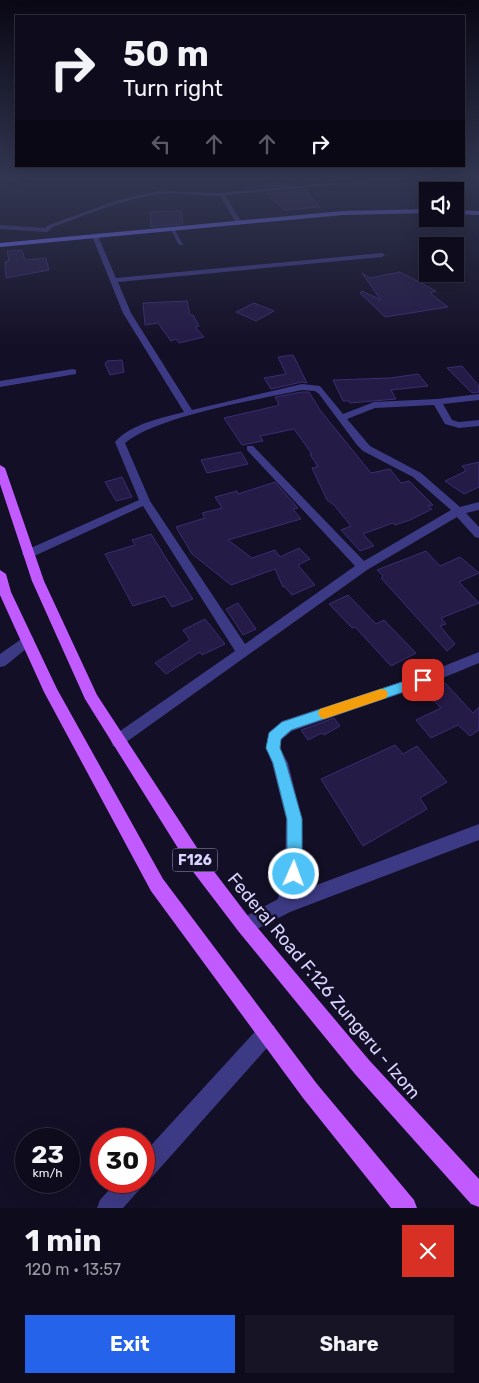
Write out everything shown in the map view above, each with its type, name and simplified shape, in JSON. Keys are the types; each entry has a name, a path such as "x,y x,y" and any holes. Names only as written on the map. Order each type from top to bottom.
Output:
{"main road":[{"name":"Federal Road F.126 Zungeru - Izom","path":"0,469 38,581 92,699 197,863 245,926 362,1067 479,1196"},
{"name":"F126","path":"0,574 5,592 51,692 157,884 310,1091 406,1208"}],"street":[{"path":"47,235 47,240"},
{"path":"0,244 102,235"},
{"path":"176,235 181,244"},
{"path":"95,236 128,312 189,413"},
{"path":"113,280 382,255"},
{"path":"0,384 73,372"},
{"path":"244,652 144,501 120,442 123,437 134,431 189,413 310,387 322,392 368,450 419,476 458,511 479,534"},
{"path":"341,418 374,405 437,402 479,397"},
{"path":"437,402 448,422 459,425 479,423"},
{"path":"250,448 363,567"},
{"path":"28,554 144,501"},
{"path":"118,741 363,567 458,511 479,506"},
{"path":"0,662 27,640"},
{"path":"285,904 294,874 294,819 280,763 273,748 274,737 287,726 423,680 479,657"},
{"path":"245,926 285,904 479,832"},
{"path":"155,1157 267,1033"},
{"path":"108,1208 121,1193"}],"building":[{"path":"22,250 25,260 46,258 49,270 6,278 5,262 9,261 7,251"},
{"path":"400,272 436,291 430,293 448,307 385,317 360,293 362,291 381,300 362,273 370,278"},
{"path":"187,301 190,315 193,315 199,326 195,327 204,337 179,343 176,339 171,341 158,323 145,325 143,303"},
{"path":"254,303 274,311 256,321 236,312"},
{"path":"293,355 307,383 302,382 271,389 264,378 286,374 278,357"},
{"path":"122,360 124,372 110,375 105,364 107,361"},
{"path":"462,366 479,386 479,392 472,393 447,368"},
{"path":"418,374 428,386 391,390 396,399 350,403 349,401 343,401 333,380 390,378"},
{"path":"309,392 320,410 371,473 390,469 401,483 409,481 433,505 428,506 432,509 410,520 395,525 393,523 363,534 374,546 360,551 341,530 351,526 334,505 327,500 312,468 318,467 310,454 312,454 294,429 260,436 263,441 242,445 224,418 276,406 279,404 275,397"},
{"path":"241,452 248,464 207,473 201,460"},
{"path":"479,462 479,487 464,494 445,481 466,471 462,466"},
{"path":"122,477 132,497 116,501 105,482"},
{"path":"275,482 298,508 293,509 301,519 228,540 252,558 275,550 280,557 299,548 310,559 298,565 315,585 292,595 283,587 275,569 231,585 192,554 176,527 205,518 202,513 222,508 215,497 237,491 238,494"},
{"path":"151,534 193,599 172,607 165,596 133,606 105,554 135,545 132,540"},
{"path":"426,551 440,566 460,557 479,573 459,582 479,603 441,618 446,624 440,626 455,644 447,651 381,578 383,576 377,570"},
{"path":"348,595 376,624 384,620 416,653 391,666 355,627 352,628 329,604"},
{"path":"238,603 256,629 243,635 226,609"},
{"path":"205,619 225,644 202,655 200,652 166,674 155,663 190,640 183,630"},
{"path":"445,683 473,713 479,707 479,730 470,736 458,725 431,738 416,720 441,708 427,694"},
{"path":"334,718 340,726 324,735 322,733 308,740 301,730"},
{"path":"395,745 403,754 417,746 447,782 420,798 427,809 363,846 321,779"}],"slow traffic":[{"path":"324,713 381,694"}],"route":[{"path":"294,874 294,819 280,763 273,748 274,737 287,726 423,680"}]}
